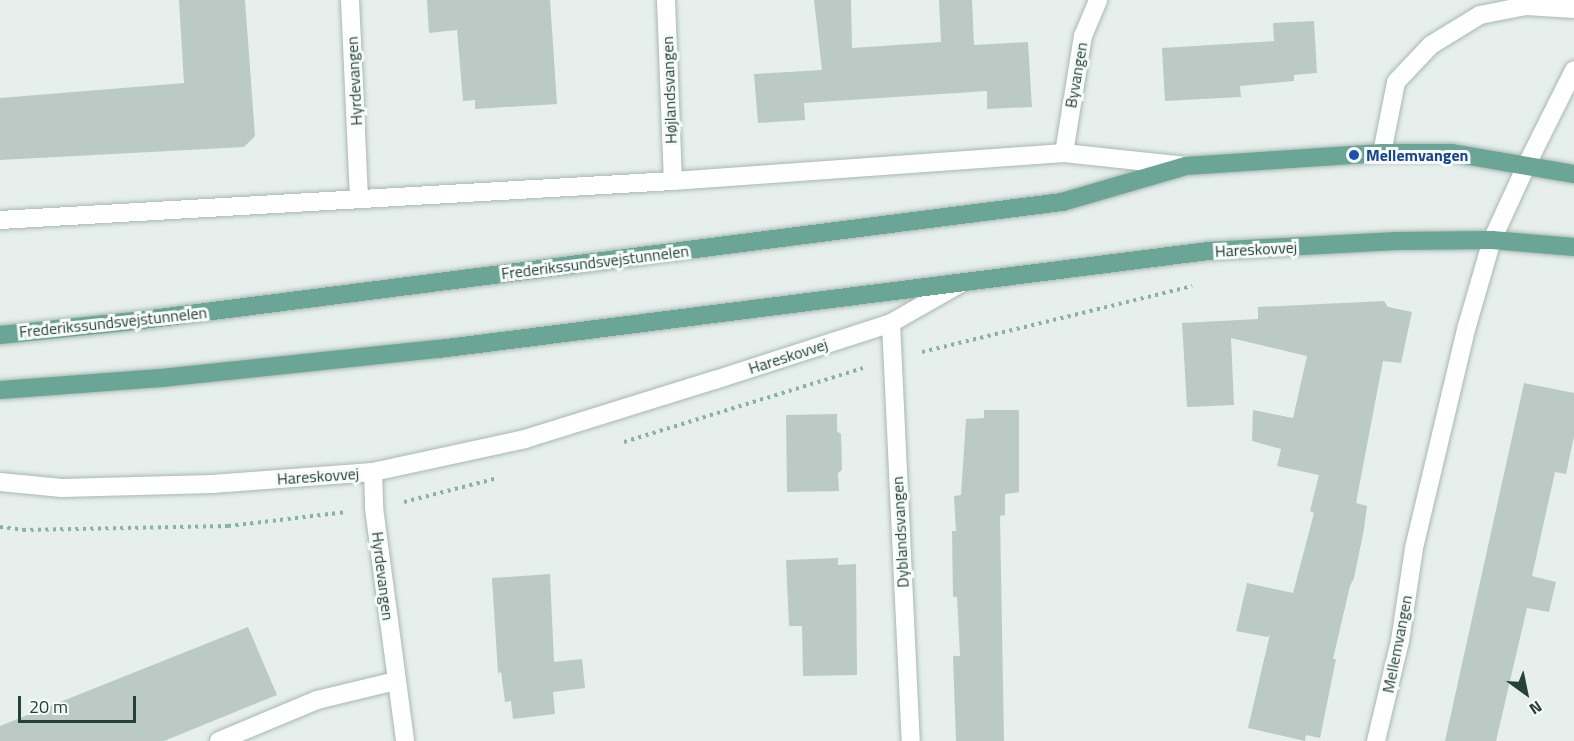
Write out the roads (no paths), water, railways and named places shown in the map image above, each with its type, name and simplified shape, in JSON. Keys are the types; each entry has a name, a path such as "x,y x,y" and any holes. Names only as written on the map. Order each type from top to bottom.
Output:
{"main road":[{"path":"1186,166 1382,153 1452,153 1574,174"},
{"name":"Frederikssundsvejstunnelen","path":"0,335 143,320 1062,202 1186,166"},
{"name":"Hareskovvej","path":"963,282 1208,251 1397,241 1492,240 1574,247"},
{"path":"0,390 161,378 439,349 963,282"}],"street":[{"name":"Hyrdevangen","path":"350,0 359,199"},
{"name":"Højlandsvangen","path":"666,0 673,181"},
{"name":"Byvangen","path":"1064,153 1083,36 1098,0"},
{"path":"1382,153 1396,82 1431,45 1480,15 1526,6 1574,9"},
{"name":"Mellemvangen","path":"1376,741 1400,641 1414,548 1467,326 1492,240 1574,70"},
{"path":"0,220 673,181 1064,153 1186,166"},
{"name":"Hareskovvej","path":"0,482 62,488 212,484 373,472 525,439 891,323 963,282"},
{"name":"Dyblandsvangen","path":"891,323 911,741"},
{"name":"Hyrdevangen","path":"373,472 374,508 405,741"},
{"path":"219,741 317,700 396,681"}],"place":[{"name":"Mellemvangen","path":"1354,155"}]}
